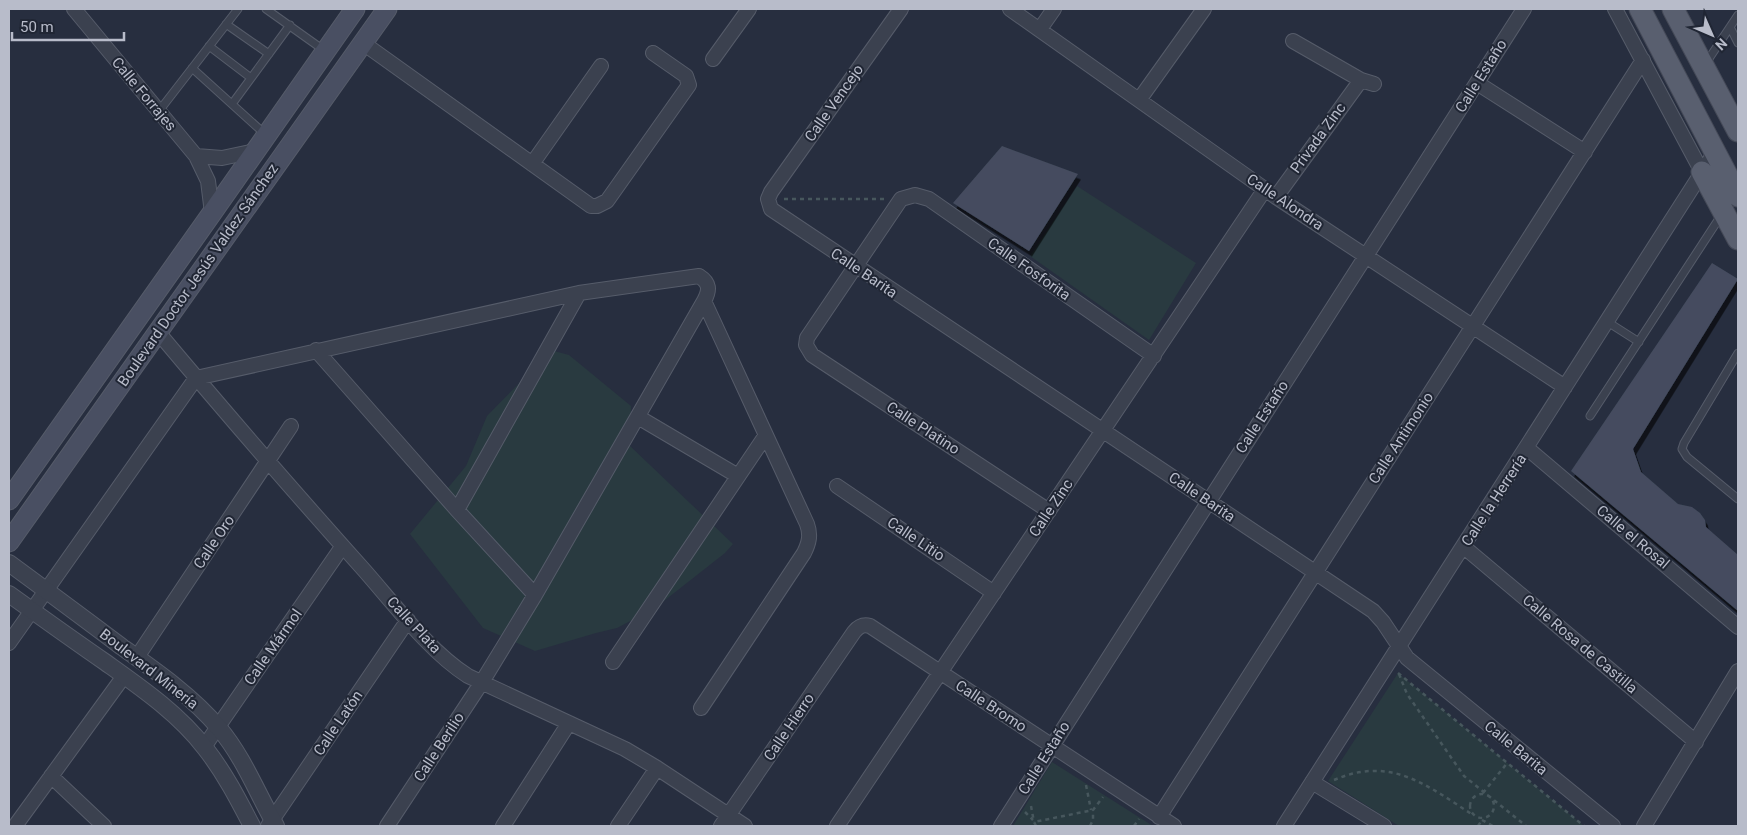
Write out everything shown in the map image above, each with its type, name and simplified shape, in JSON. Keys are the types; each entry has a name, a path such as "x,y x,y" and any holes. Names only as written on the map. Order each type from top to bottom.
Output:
{"main road":[{"name":"Boulevard Doctor Jesús Valdez Sánchez","path":"9,500 355,9"},
{"name":"Boulevard Doctor Jesús Valdez Sánchez","path":"9,542 387,9"},
{"path":"1640,9 1738,196"},
{"path":"1679,15 1738,131"},
{"path":"1702,172 1738,240"}],"street":[{"name":"Calle Forrajes","path":"74,9 196,156 208,181 212,213"},
{"path":"713,59 749,9"},
{"name":"Calle Vencejo","path":"768,199 771,192 901,9"},
{"name":"Calle Alondra","path":"1010,9 1271,193 1564,388"},
{"path":"1040,30 1054,9"},
{"path":"1139,100 1204,9"},
{"name":"Calle Estaño","path":"1001,826 1524,9"},
{"path":"1615,9 1702,172"},
{"name":"Privada Zinc","path":"1271,193 1367,82 1293,40"},
{"path":"363,42 590,206 597,206 607,201 689,85 686,76 653,52"},
{"name":"Calle Antimonio","path":"1152,819 1315,572 1643,60"},
{"path":"532,164 601,66"},
{"path":"1477,82 1585,152"},
{"path":"196,156 222,158 255,151"},
{"name":"Calle la Herrería","path":"1284,826 1715,152"},
{"name":"Calle Zinc","path":"837,826 1154,356 1271,193"},
{"name":"Calle Fosforita","path":"901,200 915,195 929,199 1154,356"},
{"name":"Calle Barita","path":"768,199 771,210 1373,612 1383,622 1399,648 1411,662 1612,826"},
{"path":"854,266 901,200"},
{"name":"Calle Platino","path":"854,266 807,338 806,345 812,355 1049,510"},
{"path":"9,643 196,378 579,293 699,276 705,280 708,286 709,293 704,301 809,531 809,544 701,708"},
{"path":"457,510 579,293"},
{"name":"Calle Berilio","path":"387,826 482,682 535,595 704,301"},
{"name":"Calle Plata","path":"157,331 267,462 408,620 449,663 468,676 605,738 657,768 725,821 745,826"},
{"path":"316,350 457,510 535,595"},
{"path":"638,417 738,476"},
{"name":"Calle Oro","path":"137,657 291,426"},
{"path":"613,662 766,436"},
{"name":"Calle el Rosal","path":"1527,448 1738,627"},
{"name":"Calle Litio","path":"838,486 994,593"},
{"name":"Calle Mármol","path":"204,746 342,546"},
{"name":"Calle Rosa de Castilla","path":"1464,547 1696,742"},
{"name":"Boulevard Minería","path":"9,563 178,689 218,727 250,773 272,824"},
{"name":"Boulevard Minería","path":"9,594 124,676 173,715 204,746 228,780 252,826"},
{"name":"Calle Latón","path":"272,824 408,620"},
{"name":"Calle Bromo","path":"857,627 866,624 870,626 1051,746 1152,819 1174,826"},
{"name":"Calle Hierro","path":"725,821 857,627"},
{"path":"1644,826 1738,671"},
{"path":"15,826 124,676"},
{"path":"504,826 570,723"},
{"path":"618,826 657,768"},
{"path":"51,776 104,826"},
{"path":"1312,782 1384,826"}],"lane":[{"path":"159,112 238,9"},
{"path":"266,9 325,51"},
{"path":"1704,66 1738,15"},
{"path":"226,24 269,54"},
{"path":"232,104 290,25"},
{"path":"1730,27 1738,43"},
{"path":"209,46 251,78"},
{"path":"192,68 266,136"},
{"path":"1590,416 1723,211"},
{"path":"1606,321 1639,342"},
{"path":"1738,354 1682,449 1686,458 1738,499"}],"path":[{"path":"768,199 901,200"},
{"path":"1526,826 1489,796 1482,793 1459,771 1407,694 1398,673 1584,826"},
{"path":"1473,815 1470,803 1474,797 1482,793 1518,749"},
{"path":"1330,782 1358,772 1372,771 1399,774 1424,785 1493,826"},
{"path":"1090,826 1093,820 1092,810 1085,783 1092,787"},
{"path":"1034,822 1092,810 1105,796 1098,791"},
{"path":"1478,826 1482,819 1488,817 1493,811 1494,803 1489,796"},
{"path":"1029,799 1034,822"},
{"path":"1023,809 1036,826"},
{"path":"1134,826 1140,818 1152,819"}],"shaded area":[{"path":"1077,186 1196,263 1149,340 1030,256"},
{"path":"554,351 569,355 631,406 630,446 733,544 725,553 655,608 617,628 535,651 483,628 410,534 466,466 487,416 530,372"},
{"path":"1398,673 1584,826 1399,826 1328,781"},
{"path":"1052,762 1153,826 1013,826"}],"building":[{"path":"1002,146 1078,174 1029,251 953,203"},
{"path":"1712,263 1738,279 1633,449 1641,472 1678,504 1692,507 1700,513 1705,520 1706,527 1738,555 1738,611 1571,471"}]}
